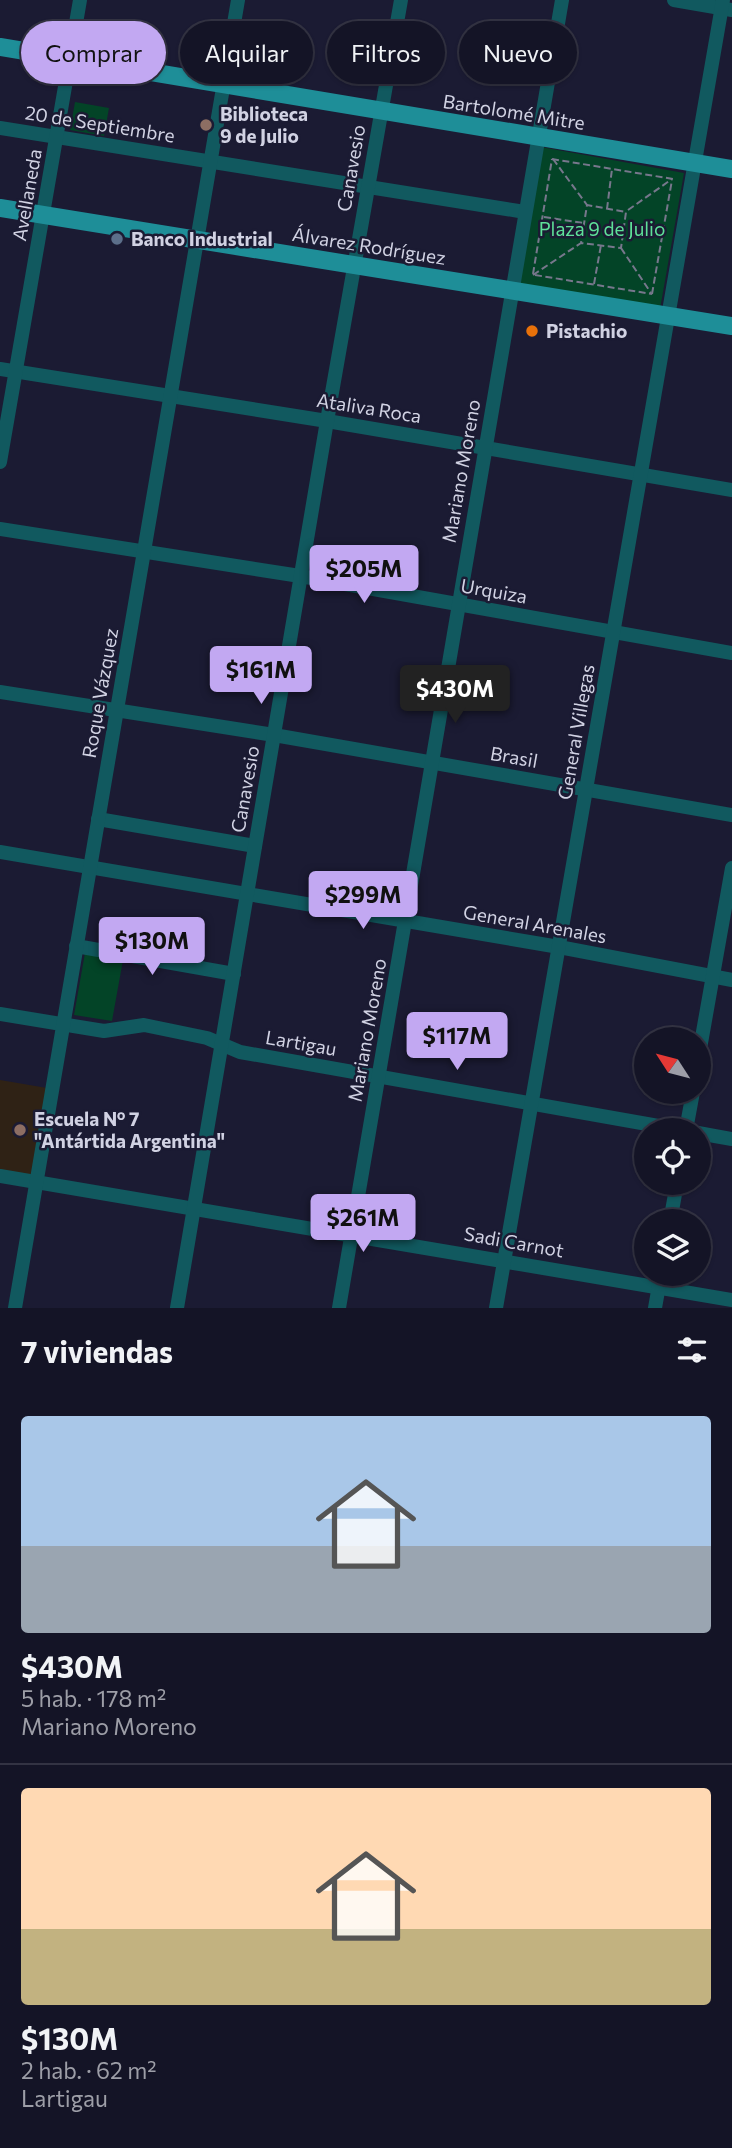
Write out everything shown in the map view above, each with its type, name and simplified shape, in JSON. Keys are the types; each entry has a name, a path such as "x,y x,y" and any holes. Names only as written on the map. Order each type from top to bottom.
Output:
{"main road":[{"name":"Bartolomé Mitre","path":"0,47 21,51"},
{"name":"Bartolomé Mitre","path":"223,84 732,169"},
{"name":"Álvarez Rodríguez","path":"0,208 732,326"}],"street":[{"name":"Avellaneda","path":"76,21 80,0"},
{"name":"Roque Vázquez","path":"234,21 238,0"},
{"name":"Canavesio","path":"177,1308 300,576 401,0"},
{"name":"Mariano Moreno","path":"339,1308 562,0"},
{"path":"674,0 726,6"},
{"name":"General Villegas","path":"496,1308 694,163 726,6"},
{"name":"Avellaneda","path":"0,462 66,84"},
{"name":"Roque Vázquez","path":"15,1308 223,84"},
{"name":"20 de Septiembre","path":"0,128 525,212"},
{"name":"Ataliva Roca","path":"0,369 732,489"},
{"name":"Urquiza","path":"0,529 300,576 732,653"},
{"name":"Brasil","path":"0,692 732,815"},
{"path":"98,818 255,846"},
{"name":"General Arenales","path":"0,852 405,920 732,980"},
{"path":"704,1027 732,868"},
{"path":"76,946 234,974"},
{"name":"Lartigau","path":"0,1014 109,1031 144,1025 207,1038 240,1052 634,1121"},
{"path":"711,1135 732,1139"},
{"name":"Sadi Carnot","path":"0,1176 505,1260 634,1277"},
{"path":"655,1308 658,1286"},
{"name":"Sadi Carnot","path":"681,1286 732,1300"}],"path":[{"path":"552,159 673,179"},
{"path":"552,159 587,205 607,209 626,212 673,179"},
{"path":"533,275 552,159"},
{"path":"607,209 612,168"},
{"path":"652,294 673,179"},
{"path":"581,243 587,205"},
{"path":"626,212 621,248 652,294"},
{"path":"543,217 584,223"},
{"path":"533,275 581,243 621,248"},
{"path":"594,285 601,245"},
{"path":"533,275 652,294"}],"shaded area":[{"name":"Escuela Nº 7 \"Antártida Argentina\"","path":"0,1080 47,1088 33,1178 0,1173"}],"green space":[{"path":"75,102 109,108 104,136 70,130"},
{"name":"Plaza 9 de Julio","path":"541,147 684,173 660,309 518,286"},
{"path":"85,953 123,960 112,1021 74,1015"}],"place":[{"name":"Biblioteca 9 de Julio","path":"206,125"},
{"name":"Banco Industrial","path":"117,239"},
{"name":"Pistachio","path":"532,331"},
{"name":"Escuela Nº 7 \"Antártida Argentina\"","path":"20,1130"}]}
